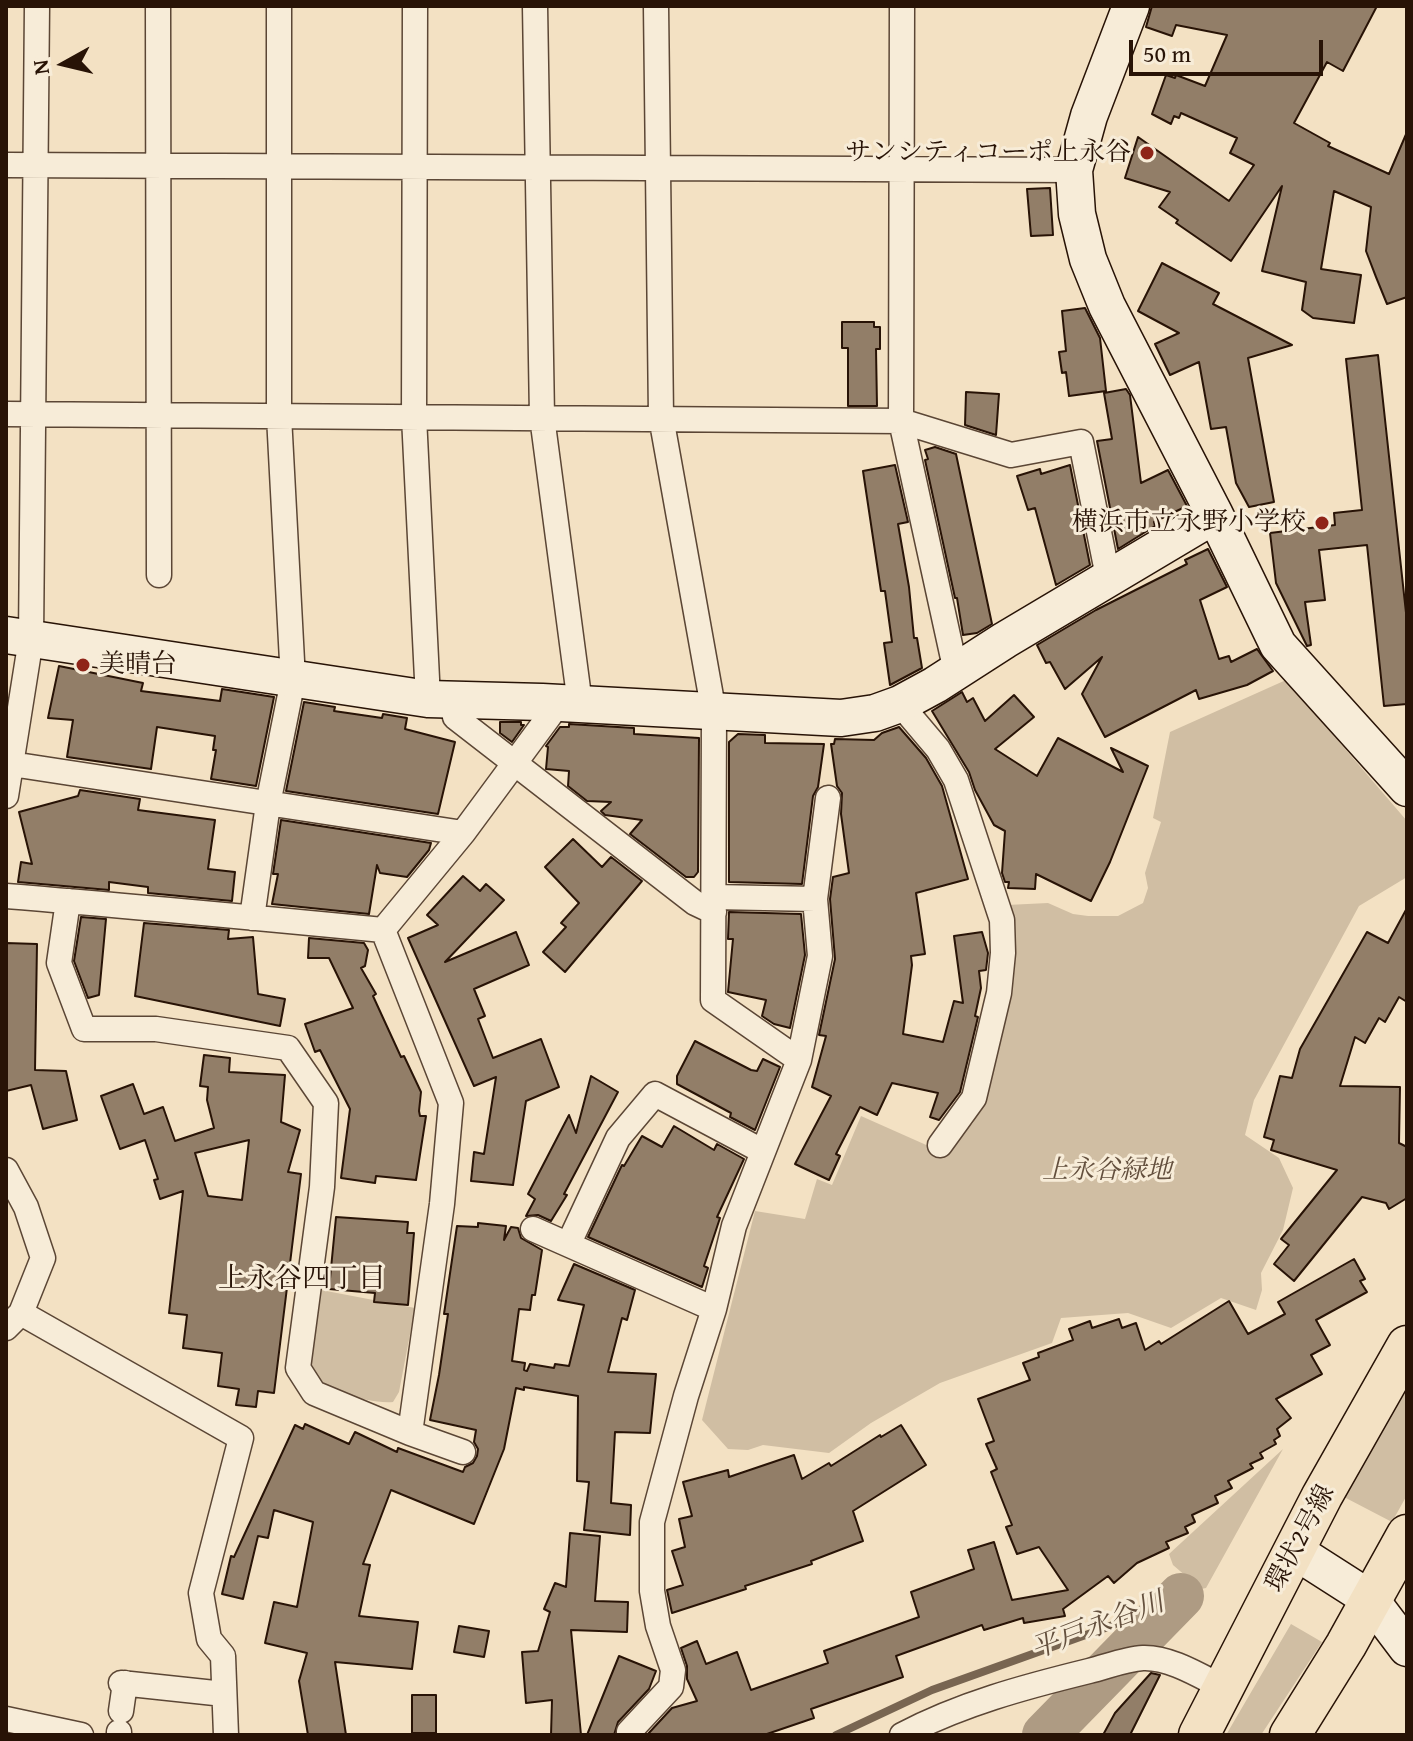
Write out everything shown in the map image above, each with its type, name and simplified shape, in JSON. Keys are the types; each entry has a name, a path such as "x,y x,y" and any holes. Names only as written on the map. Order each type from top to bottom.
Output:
{"main road":[{"name":"環状2号線","path":"1199,1735 1322,1496 1407,1346"},
{"path":"1290,1735 1346,1645 1407,1535"}],"street":[{"path":"6,796 33,414 37,6"},
{"path":"158,6 159,575"},
{"path":"252,918 268,804 293,680 279,416 279,6"},
{"path":"415,6 414,417 440,700 455,717 695,903 815,899"},
{"path":"383,930 463,833 515,762 569,704 542,417 535,6"},
{"path":"656,6 661,417 714,713 713,1000 799,1060"},
{"path":"902,6 901,421 956,672"},
{"path":"1131,6 1089,116 1074,170 1082,240 1107,306 1278,645 1407,788"},
{"path":"6,165 1074,170"},
{"path":"6,414 901,421 1011,455 1081,442 1108,577"},
{"path":"19,637 440,700 841,718 875,713 900,704 1215,515"},
{"path":"900,704 938,749 956,780 1002,920 999,993 974,1098 940,1145"},
{"path":"8,766 463,833"},
{"path":"629,1732 671,1687 673,1670 658,1626 652,1591 652,1522 681,1411 714,1309 734,1226 799,1060 820,956 815,899 828,798"},
{"path":"6,896 383,930"},
{"path":"68,901 59,963 84,1029 156,1029 288,1048 326,1103 322,1187 298,1368 314,1393 463,1452"},
{"path":"383,930 451,1103 442,1204 410,1433"},
{"path":"569,1243 618,1138 655,1094 762,1151"},
{"path":"6,1170 26,1207 43,1258 14,1320 241,1438 201,1593 209,1639 223,1656 226,1735"},
{"path":"533,1229 714,1309"},
{"path":"1295,1551 1370,1599 1407,1648"},
{"path":"902,1735 941,1715 1057,1679 1143,1658 1181,1667 1224,1688"},
{"path":"120,1726 123,1683 224,1694"},
{"path":"6,1719 81,1735"}],"green space":[{"name":"上永谷緑地","path":"1286,680 1407,821 1407,877 1359,906 1254,1100 1245,1135 1279,1158 1293,1188 1283,1230 1261,1273 1262,1290 1256,1310 1221,1298 1171,1328 1128,1313 1061,1318 1052,1343 940,1383 871,1423 829,1453 763,1445 748,1450 728,1449 702,1420 755,1211 805,1219 817,1179 832,1185 861,1116 942,1152 973,1123 999,1029 1007,905 1048,903 1073,914 1118,916 1143,903 1148,888 1145,873 1161,822 1153,818 1170,732"},
{"path":"316,1289 415,1308 399,1392 393,1402 371,1401 347,1394 324,1383 308,1369"},
{"path":"1407,1384 1407,1495 1392,1522 1344,1497"},
{"path":"1283,1449 1206,1588 1201,1589 1173,1565 1169,1554"},
{"path":"1291,1624 1322,1642 1261,1735 1226,1735"}],"building":[{"path":"1152,6 1377,6 1343,71 1327,62 1294,123 1330,143 1328,146 1389,174 1407,132 1407,297 1387,304 1376,277 1366,251 1371,207 1334,191 1321,269 1361,275 1354,323 1313,318 1302,310 1306,282 1262,271 1282,186 1231,261 1176,223 1178,220 1159,207 1170,192 1125,178 1138,137 1229,201 1254,165 1230,153 1237,138 1181,113 1179,118 1174,116 1171,124 1152,114 1166,75 1175,78 1176,75 1205,86 1227,35 1176,25 1172,36 1146,27"},
{"path":"1050,188 1053,235 1031,236 1027,189"},
{"path":"1162,263 1219,293 1213,304 1292,345 1248,358 1274,502 1249,507 1236,483 1226,427 1211,429 1199,362 1170,375 1155,344 1179,333 1138,311"},
{"path":"1085,308 1100,338 1106,391 1069,396 1059,352 1066,351 1062,311"},
{"path":"842,322 874,322 874,327 880,327 880,349 876,349 877,406 848,406 848,348 842,348"},
{"path":"1378,355 1407,622 1407,704 1384,706 1367,545 1319,550 1325,600 1305,602 1311,645 1307,646 1276,583 1270,533 1335,525 1334,513 1362,510 1346,359"},
{"path":"1126,389 1130,395 1141,483 1168,470 1187,506 1154,522 1155,526 1118,549 1097,441 1112,439 1104,393"},
{"path":"966,392 999,394 996,435 965,425"},
{"path":"935,447 956,454 992,624 977,633 963,635 925,460 928,459 925,450"},
{"path":"895,465 908,522 898,524 914,638 917,638 922,668 890,685 884,643 892,642 863,471"},
{"path":"1070,465 1090,565 1056,585 1035,508 1028,510 1017,476 1040,469 1041,474"},
{"path":"1208,549 1227,587 1200,600 1219,659 1229,656 1231,662 1257,649 1273,671 1247,685 1199,699 1196,690 1105,737 1082,694 1102,657 1065,689 1037,645 1096,610 1187,564 1185,560"},
{"path":"59,666 143,683 141,691 220,701 222,689 274,697 256,786 211,779 215,736 157,727 151,769 67,757 73,720 48,718"},
{"path":"962,692 967,702 973,698 985,721 1014,695 1034,717 995,749 1037,776 1058,738 1123,772 1111,748 1148,766 1091,901 1036,874 1035,889 1008,888 1009,882 1005,882 1002,873 1005,831 994,825 969,772 932,711"},
{"path":"304,702 335,707 334,711 407,718 405,729 455,742 438,814 286,791"},
{"path":"500,722 521,722 524,725 512,742 500,733"},
{"path":"569,724 634,728 634,734 699,738 698,872 694,877 686,877 630,834 642,820 605,815 601,811 611,802 587,801 568,786 569,771 546,769 546,746 560,727 569,727"},
{"path":"899,727 926,758 942,786 968,879 916,893 925,954 911,956 903,1034 943,1042 954,1001 963,1003 954,936 982,932 988,953 986,970 979,971 981,988 975,1016 978,1017 960,1092 939,1120 930,1117 938,1093 892,1083 877,1115 860,1107 836,1154 840,1156 829,1180 795,1164 831,1096 812,1087 826,1036 819,1035 835,959 830,899 833,877 849,873 841,814 842,793 837,786 831,744 835,739 874,740 882,733"},
{"path":"738,734 765,735 765,743 824,744 818,787 813,796 802,884 729,882 729,742"},
{"path":"80,790 140,799 138,810 215,820 208,869 235,872 232,901 148,893 148,887 109,882 109,890 18,882 21,862 32,864 19,812 78,796"},
{"path":"281,820 431,843 429,850 407,877 380,873 377,865 369,914 272,904 278,874 273,874"},
{"path":"573,839 602,867 611,857 642,881 565,972 543,952 566,927 561,923 579,903 545,867"},
{"path":"463,876 480,891 486,884 504,900 445,962 516,932 529,965 474,989 485,1016 478,1019 493,1058 541,1039 559,1087 526,1101 513,1185 471,1181 474,1152 484,1154 496,1077 474,1086 408,938 438,925 427,915"},
{"path":"1407,908 1407,1002 1399,997 1385,1022 1379,1018 1365,1043 1355,1037 1340,1086 1400,1087 1399,1143 1407,1147 1407,1198 1389,1209 1386,1203 1362,1197 1294,1281 1274,1264 1289,1245 1281,1239 1337,1170 1271,1150 1274,1140 1264,1137 1280,1076 1292,1078 1300,1049 1367,932 1388,943"},
{"path":"729,912 801,914 805,955 790,1028 774,1024 762,1016 766,1000 728,992 733,939 728,939"},
{"path":"81,917 106,919 99,995 88,998 74,961"},
{"path":"144,923 229,930 228,939 253,937 258,994 285,999 280,1026 135,996"},
{"path":"309,938 364,943 368,950 365,966 361,968 376,994 373,996 401,1057 404,1056 421,1092 420,1116 426,1116 416,1180 376,1176 375,1183 341,1178 350,1109 320,1050 315,1052 305,1024 353,1008 329,958 308,958"},
{"path":"6,943 37,944 35,1070 66,1071 77,1120 43,1129 31,1085 6,1091"},
{"path":"695,1041 751,1070 757,1071 763,1059 780,1067 755,1130 730,1117 731,1113 677,1084 677,1076"},
{"path":"204,1055 230,1058 229,1072 285,1075 281,1122 300,1130 288,1172 301,1174 274,1393 258,1391 256,1407 236,1405 239,1389 218,1386 222,1353 183,1348 187,1315 169,1313 183,1191 160,1199 154,1180 158,1179 145,1140 120,1149 101,1096 133,1084 144,1114 163,1107 175,1141 214,1128 207,1100 208,1087 200,1086","holes":["249,1140 242,1200 208,1196 195,1153"]},
{"path":"591,1076 618,1092 551,1221 538,1215 526,1216 535,1199 528,1194 569,1115 576,1133"},
{"path":"674,1126 714,1150 717,1144 744,1159 717,1217 720,1218 704,1266 708,1268 702,1287 588,1237 622,1165 642,1136 662,1147"},
{"path":"336,1217 408,1222 407,1233 414,1233 408,1305 374,1302 375,1293 329,1289"},
{"path":"478,1223 506,1226 504,1240 511,1227 518,1228 521,1238 542,1250 530,1310 519,1309 512,1361 525,1363 524,1370 527,1371 530,1364 554,1368 555,1364 569,1366 584,1305 558,1300 574,1264 635,1290 627,1320 622,1318 608,1372 656,1374 650,1433 615,1432 611,1503 631,1505 630,1535 584,1530 589,1482 577,1481 578,1396 516,1388 504,1449 474,1524 391,1490 363,1564 370,1565 359,1616 418,1622 412,1669 335,1662 346,1735 308,1735 299,1681 307,1653 265,1643 274,1602 297,1607 313,1522 274,1510 268,1538 258,1536 243,1599 222,1594 231,1556 234,1557 295,1425 303,1429 305,1424 349,1444 355,1432 397,1452 398,1448 463,1472 473,1463 478,1449 474,1442 476,1430 430,1420 448,1314 444,1314 457,1226 478,1227"},
{"path":"1354,1259 1365,1279 1360,1281 1367,1292 1316,1320 1330,1345 1311,1355 1322,1374 1276,1399 1291,1418 1277,1429 1280,1436 1274,1440 1276,1444 1260,1453 1263,1458 1250,1464 1253,1468 1228,1481 1232,1488 1215,1496 1218,1503 1192,1515 1195,1522 1185,1527 1188,1533 1166,1542 1169,1548 1137,1563 1114,1583 1108,1576 1063,1609 1065,1616 1024,1623 1023,1618 984,1630 982,1625 896,1656 903,1677 811,1709 814,1718 764,1735 647,1735 672,1708 697,1701 687,1679 687,1666 681,1648 697,1641 706,1664 737,1652 751,1690 828,1663 824,1651 919,1617 911,1592 974,1569 968,1550 994,1542 1012,1600 1068,1590 1039,1547 1017,1554 1006,1527 1012,1525 991,1472 997,1469 986,1444 994,1441 978,1399 1030,1380 1023,1363 1039,1357 1038,1353 1073,1340 1069,1329 1090,1321 1092,1328 1119,1319 1122,1328 1136,1323 1145,1350 1159,1341 1161,1344 1229,1301 1248,1334 1285,1314 1278,1302"},
{"path":"901,1425 926,1465 853,1511 863,1541 811,1561 812,1564 745,1586 746,1589 672,1613 667,1590 683,1585 672,1551 685,1547 679,1519 692,1516 683,1482 728,1470 729,1477 794,1455 802,1479 829,1463 831,1466"},
{"path":"570,1533 600,1536 595,1601 628,1602 627,1632 571,1630 581,1735 551,1735 552,1700 526,1703 522,1652 538,1651 550,1612 544,1609 555,1583 566,1587"},
{"path":"459,1626 489,1631 484,1657 454,1652"},
{"path":"619,1656 656,1671 649,1689 618,1722 614,1735 587,1735"},
{"path":"1151,1673 1160,1675 1130,1735 1103,1735 1115,1713"},
{"path":"412,1695 436,1695 436,1733 412,1733"}],"waterway":[{"name":"平戸永谷川","path":"836,1735 932,1690 1108,1627 1181,1596"},
{"name":"平戸永谷川","path":"1045,1735 1181,1596"}],"place":[{"name":"サンシティコーポ上永谷","path":"1147,153"},
{"name":"横浜市立永野小学校","path":"1322,523"},
{"name":"美晴台","path":"83,665"}],"district":[{"name":"上永谷四丁目","path":"302,1280"}]}
